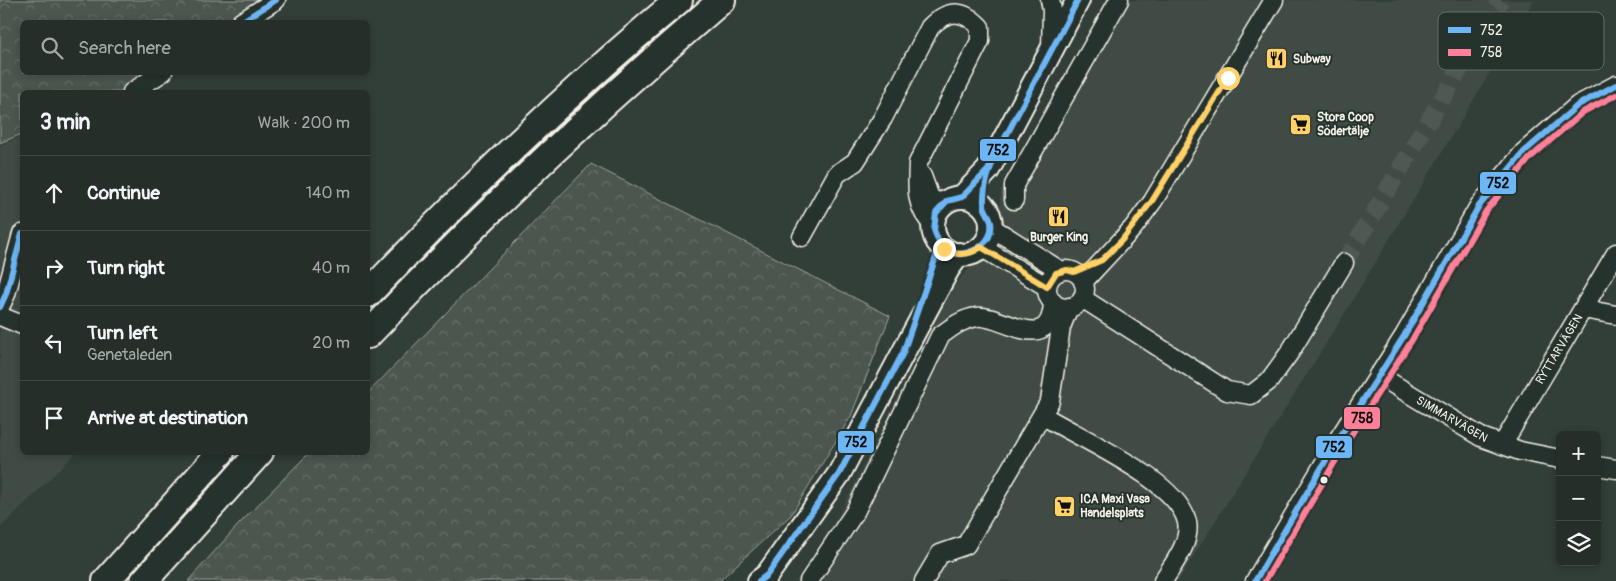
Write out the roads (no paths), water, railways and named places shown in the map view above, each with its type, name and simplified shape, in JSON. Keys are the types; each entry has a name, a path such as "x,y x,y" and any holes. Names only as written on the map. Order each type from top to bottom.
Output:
{"highway":[{"path":"370,292 480,180 569,97 678,0"},
{"path":"370,333 510,190 582,123 722,0"},
{"path":"106,581 218,455"},
{"path":"144,581 257,455"}],"main road":[{"path":"759,581 766,575 839,474 903,353 944,241 936,213 988,170 1078,0"},
{"path":"944,241 971,253 985,227 988,170"},
{"path":"952,201 974,200 985,227"}],"street":[{"path":"244,20 276,0"},
{"path":"1050,0 1052,10 1051,50"},
{"path":"1014,200 1014,185 1119,0"},
{"path":"809,581 855,512 940,336 959,322 980,317 1030,332 1043,327 1067,288 1102,260 1133,228 1152,201 1274,0"},
{"path":"802,237 837,174 855,162 883,118 930,26 941,16 952,12 973,20 980,27 980,41 918,163 917,180 922,214 944,241"},
{"path":"135,90 158,75"},
{"path":"1255,581 1479,206 1524,152 1578,105 1616,85"},
{"path":"918,163 930,198 952,201"},
{"path":"985,227 1067,288 1228,391 1251,395 1270,381 1290,352 1344,263"},
{"path":"0,307 6,294 20,242"},
{"name":"RYTTARVÄGEN","path":"1502,445 1616,253"},
{"path":"924,581 940,554 966,545 1050,401 1067,288"},
{"path":"1583,309 1616,315"},
{"path":"0,316 20,324"},
{"name":"SIMMARVÄGEN","path":"1378,375 1481,437 1520,452 1556,458"},
{"path":"1042,415 1150,476 1174,500 1187,522 1184,546 1162,581"},
{"path":"1601,467 1616,469"}],"tunnel":[{"path":"1494,12 1501,0"},
{"path":"1344,263 1459,70"}],"place":[{"name":"Subway","path":"1277,59"},
{"name":"Stora Coop Södertälje","path":"1301,124"},
{"name":"Burger King","path":"1059,216"},
{"name":"ICA Maxi Vasa Handelsplats","path":"1064,506"}]}
